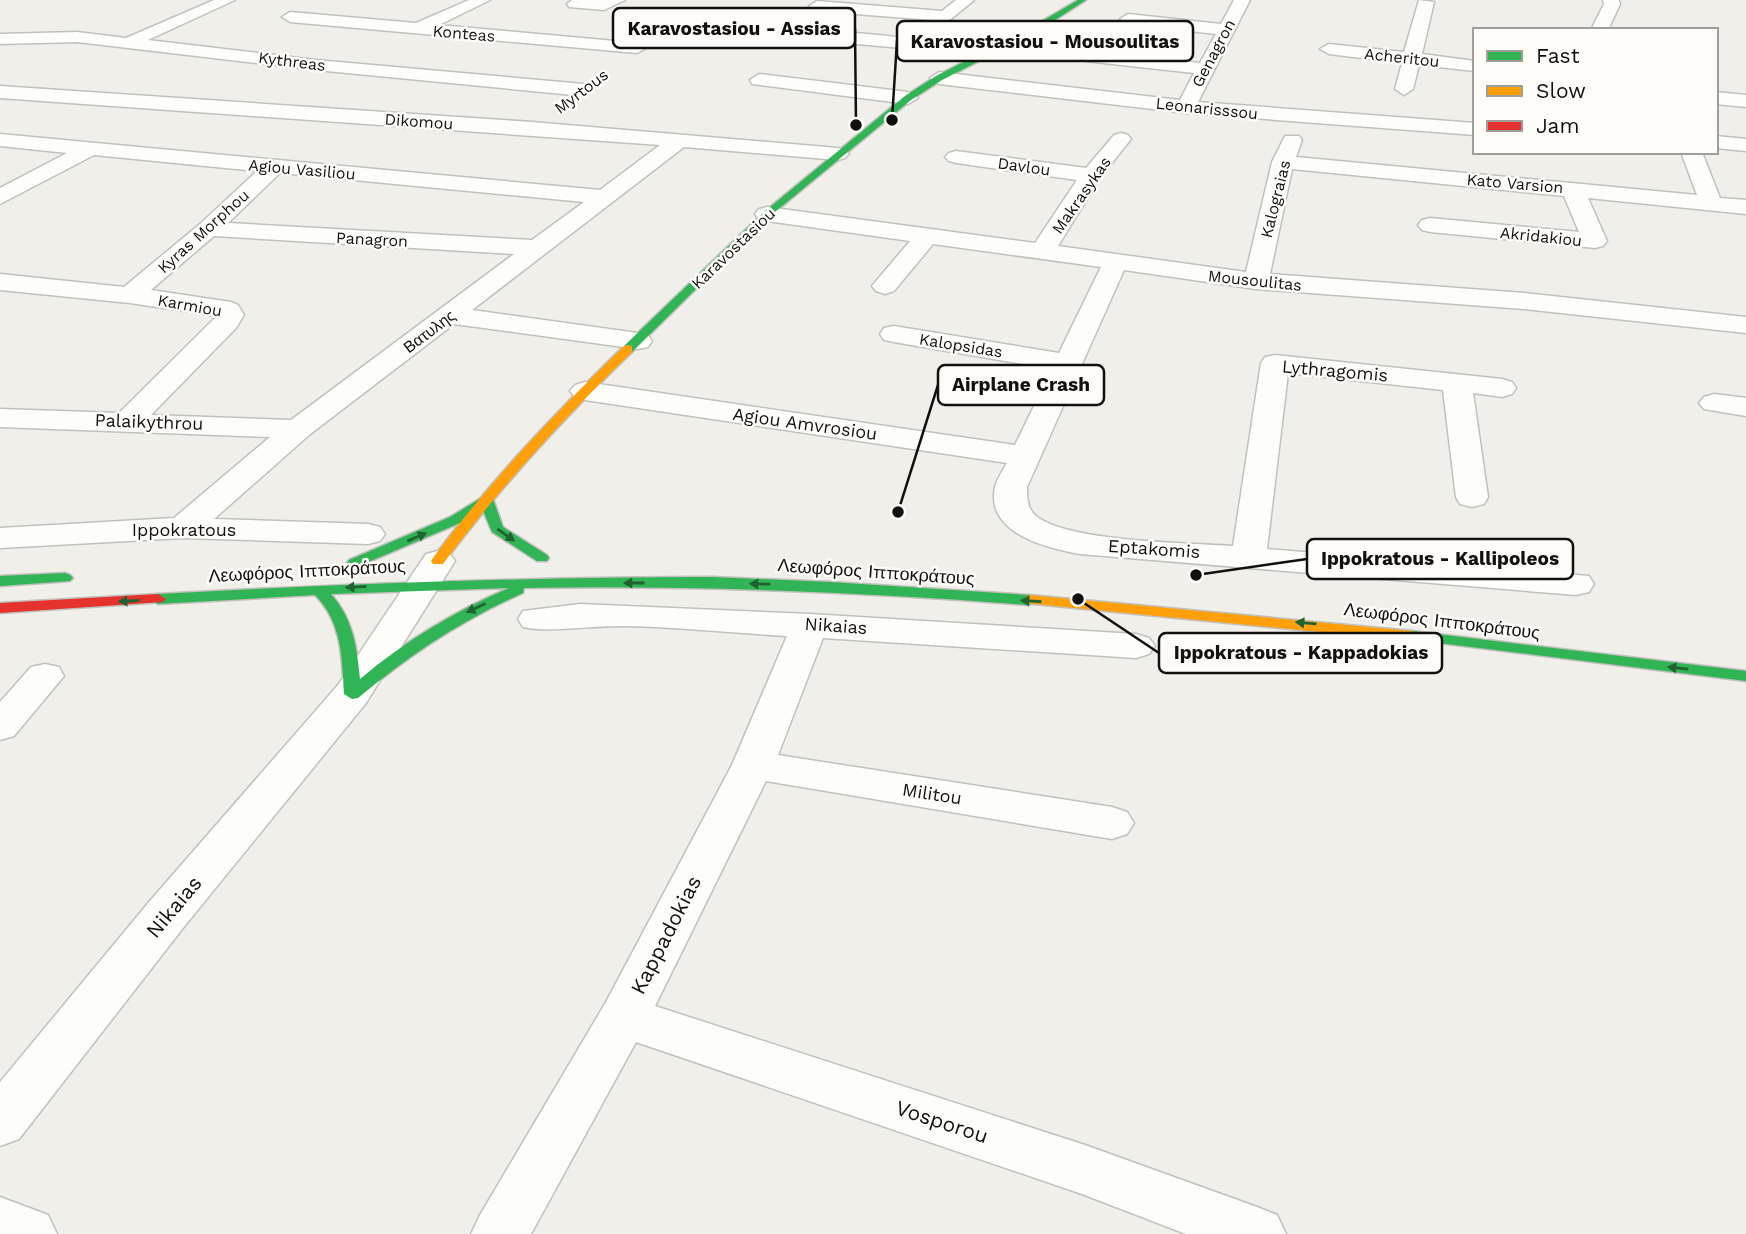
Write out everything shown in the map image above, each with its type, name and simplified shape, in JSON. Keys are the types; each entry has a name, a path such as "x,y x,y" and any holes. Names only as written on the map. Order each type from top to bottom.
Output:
{"main road":[{"name":"Karavostasiou","path":"429,566 585,391 766,214 908,98 939,78 1035,29 1083,0"},
{"path":"355,554 454,520 486,499 496,529 549,558 514,559"},
{"name":"Λεωφόρος Ιπποκράτους","path":"355,554 539,582 817,586 1321,625 1746,676"},
{"name":"Λεωφόρος Ιπποκράτους","path":"0,608 317,589 429,566"},
{"path":"0,581 82,577"},
{"path":"352,694 398,654 458,616 539,582"},
{"path":"317,589 330,598 347,630 352,694"}],"street":[{"path":"131,42 227,0"},
{"name":"Konteas","path":"326,0 284,20 417,29 652,35 779,32 937,46 984,54"},
{"path":"417,29 482,0"},
{"path":"575,4 604,5 617,0"},
{"path":"779,32 812,9 945,16 965,0"},
{"name":"Genagron","path":"1186,107 1242,0"},
{"path":"1600,28 1612,4 1611,0"},
{"path":"1404,89 1426,2"},
{"name":"Myrtous","path":"618,62 685,8"},
{"path":"1128,19 1225,30"},
{"path":"0,26 0,39"},
{"name":"Kythreas","path":"0,39 46,36 131,42 316,65 584,90"},
{"path":"218,52 245,39"},
{"name":"Acheritou","path":"1329,49 1473,66"},
{"path":"1085,56 1204,69"},
{"path":"287,80 316,65"},
{"name":"Myrtous","path":"532,128 600,77"},
{"name":"Leonarisssou","path":"939,78 1186,107 1473,129"},
{"path":"759,80 908,98"},
{"path":"232,109 265,92"},
{"name":"Dikomou","path":"3,94 532,128 838,154"},
{"path":"1718,98 1746,101"},
{"name":"Kalograias","path":"1256,281 1283,162 1300,117"},
{"name":"Makrasykas","path":"1042,252 1091,176 1121,139"},
{"name":"Agiou Vasiliou","path":"0,140 604,197"},
{"name":"Βατυλης","path":"183,528 298,429 680,140"},
{"path":"1718,142 1746,145"},
{"path":"0,197 90,149"},
{"path":"1692,154 1711,203"},
{"name":"Davlou","path":"956,157 1091,176"},
{"name":"Kato Varsion","path":"1283,162 1746,207"},
{"name":"Kyras Morphou","path":"130,295 208,229 275,166"},
{"name":"Akridakiou","path":"1430,225 1595,241 1572,188"},
{"name":"Mousoulitas","path":"766,214 1256,281 1524,301 1746,325"},
{"name":"Panagron","path":"208,229 537,248"},
{"path":"885,286 928,235"},
{"name":"Eptakomis","path":"1115,263 1011,487 1009,499 1015,513 1033,530 1052,538 1080,544 1576,584"},
{"name":"Karmiou","path":"0,282 130,295 222,308 231,315 128,421"},
{"path":"450,314 638,341"},
{"name":"Kalopsidas","path":"894,334 1069,363"},
{"name":"Lythragomis","path":"1249,556 1275,363 1502,388"},
{"path":"1457,383 1472,497"},
{"name":"Agiou Amvrosiou","path":"585,391 1025,456"},
{"path":"1714,403 1746,407"},
{"name":"Palaikythrou","path":"0,418 298,429"},
{"name":"Ippokratous","path":"0,538 183,528 355,554"},
{"name":"Nikaias","path":"0,1122 166,915 352,694 429,566"},
{"name":"Nikaias","path":"536,619 627,615 1136,646"},
{"name":"Kappadokias","path":"500,1234 624,1017 752,765 810,625"},
{"path":"0,727 45,676"},
{"name":"Militou","path":"752,765 1112,824"},
{"name":"Vosporou","path":"624,1017 1092,1172 1257,1234"},
{"path":"0,1224 28,1234"}],"traffic: fast":[{"path":"628,349 767,214 908,98 939,78 1035,29 1083,0"},
{"path":"354,563 455,520 486,499 497,529 542,558"},
{"path":"0,581 65,578"},
{"path":"158,599 435,586 712,582 911,591 1029,600"},
{"path":"317,589 336,611 342,624 349,650 352,694"},
{"path":"352,694 431,635 518,590"},
{"path":"1412,636 1746,676"}],"traffic: slow":[{"path":"438,561 481,505 528,451 628,349"},
{"path":"1029,600 1412,636"}],"traffic: jam":[{"path":"0,608 158,599"}],"place":[{"name":"Karavostasiou - Mousoulitas","path":"892,120"},
{"name":"Karavostasiou - Assias","path":"856,125"},
{"name":"Airplane Crash","path":"898,512"},
{"name":"Ippokratous - Kallipoleos","path":"1196,575"},
{"name":"Ippokratous - Kappadokias","path":"1078,599"}]}
